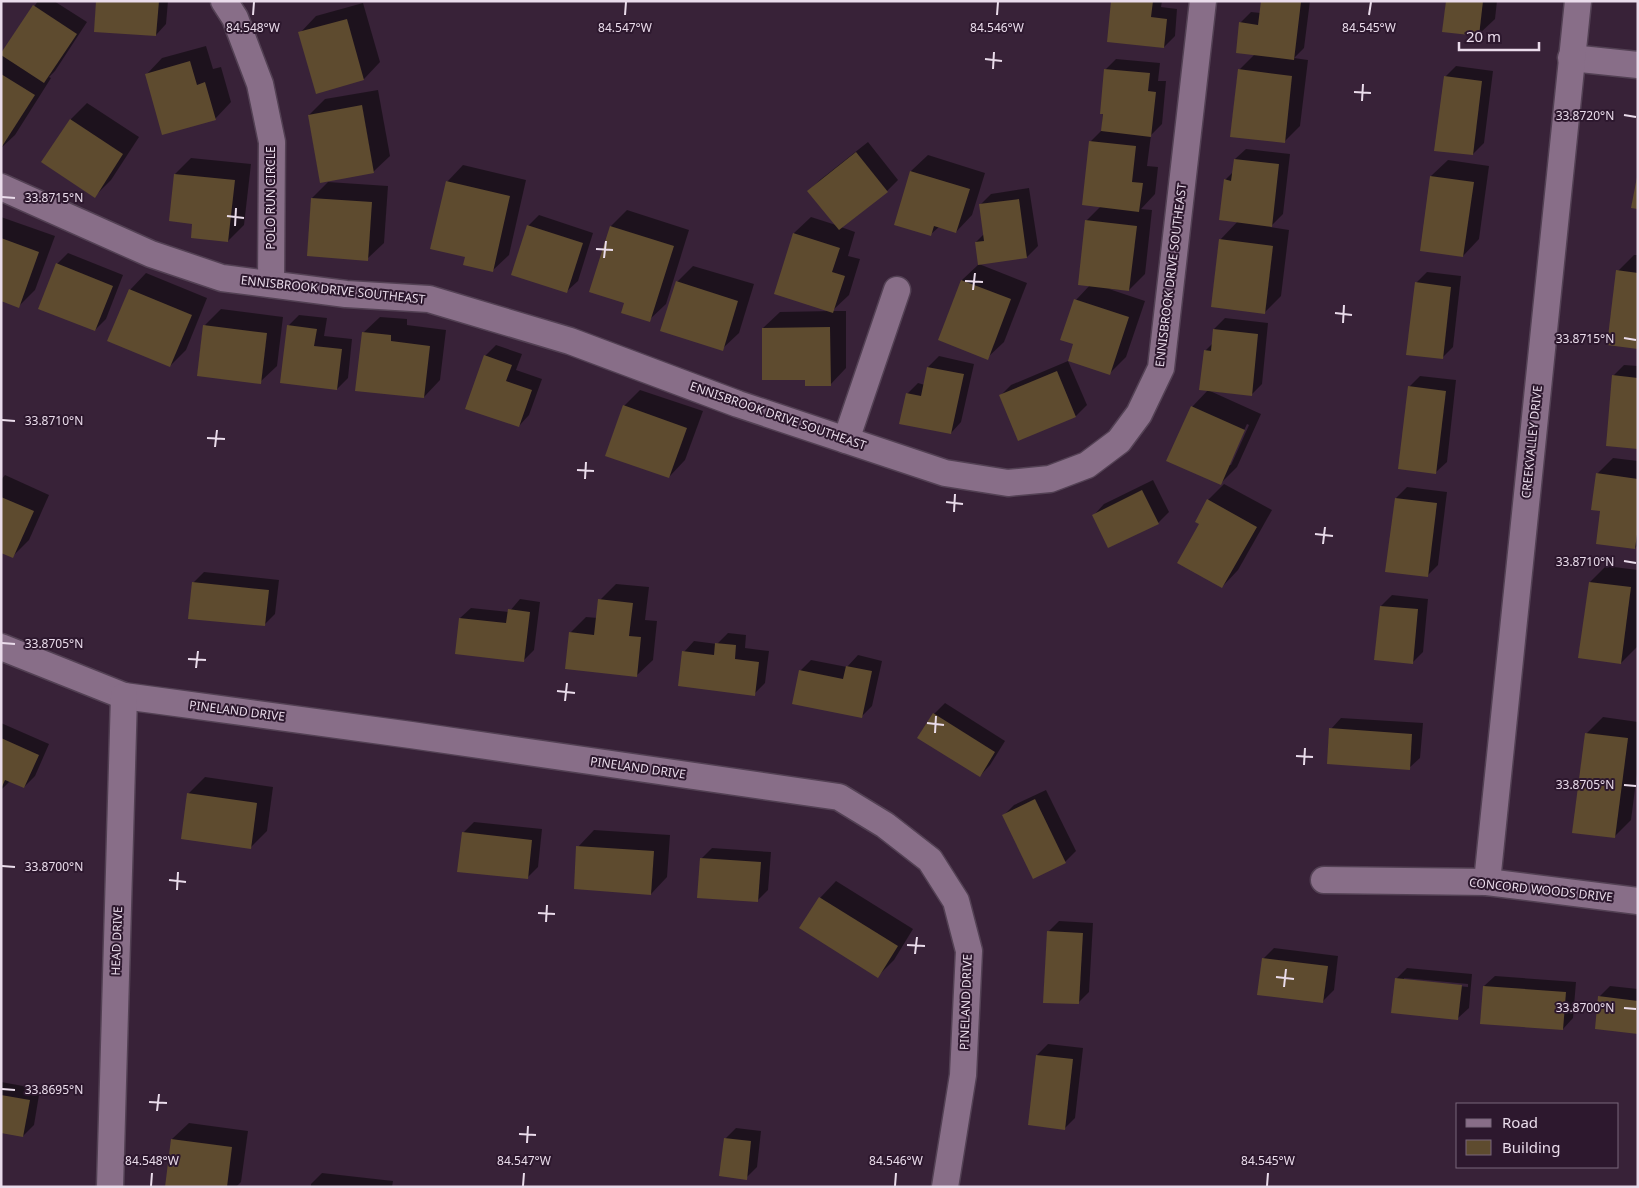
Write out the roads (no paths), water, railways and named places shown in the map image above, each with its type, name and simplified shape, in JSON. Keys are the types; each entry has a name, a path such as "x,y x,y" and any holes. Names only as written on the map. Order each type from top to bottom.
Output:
{"street":[{"name":"POLO RUN CIRCLE","path":"224,1 235,18 260,84 272,142 271,284"},
{"name":"ENNISBROOK DRIVE SOUTHEAST","path":"1,187 151,254 222,278 346,294 428,299 570,341 738,404 945,473 1008,484 1050,479 1087,466 1119,441 1139,414 1161,368 1203,1"},
{"name":"CREEKVALLEY DRIVE","path":"1487,882 1578,1"},
{"path":"1571,58 1638,65"},
{"path":"846,440 897,290"},
{"name":"PINELAND DRIVE","path":"1,647 124,696 421,736 839,797 885,825 930,860 956,901 969,951 963,1076 945,1187"},
{"name":"HEAD DRIVE","path":"110,1187 124,696"},
{"name":"CONCORD WOODS DRIVE","path":"1324,880 1487,882 1638,901"}]}
